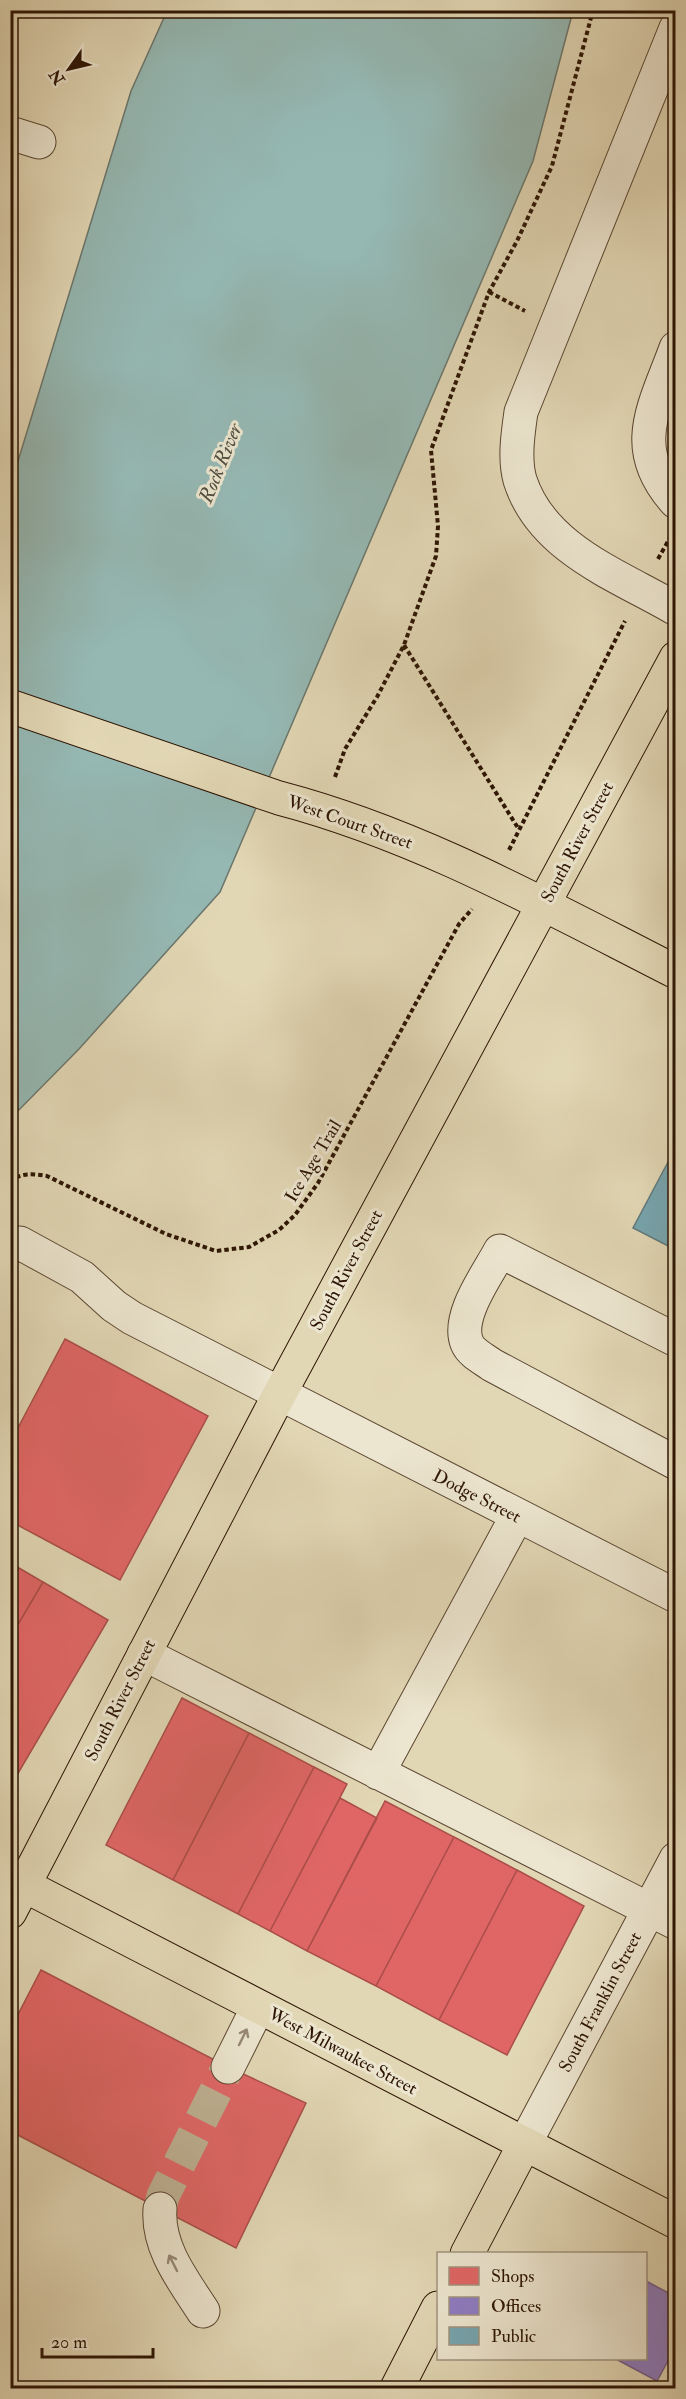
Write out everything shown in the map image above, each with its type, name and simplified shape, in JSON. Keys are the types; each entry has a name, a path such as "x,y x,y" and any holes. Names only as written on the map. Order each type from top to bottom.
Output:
{"main road":[{"name":"South River Street","path":"15,1892 675,658"},
{"name":"West Court Street","path":"10,706 398,836 476,870 675,972"},
{"name":"West Milwaukee Street","path":"15,1892 258,2007 675,2222"},
{"path":"468,2252 524,2145"},
{"path":"399,2388 437,2310"}],"street":[{"path":"675,28 521,412 517,441 520,479 532,508 548,529 574,551 675,609"},
{"path":"675,348 651,418 648,436 652,467 664,489 675,501"},
{"name":"Dodge Street","path":"10,1247 20,1243 82,1277 132,1318 675,1596"},
{"path":"675,1340 500,1251 468,1310 464,1325 467,1344 485,1360 675,1463"},
{"path":"378,1773 517,1516"},
{"path":"144,1654 662,1916"},
{"name":"South Franklin Street","path":"524,2145 662,1916 675,1859"},
{"path":"228,2067 258,2007"},
{"path":"160,2209 159,2219 164,2242 175,2267 203,2311"}],"path":[{"path":"323,810 345,749 377,697 404,645 436,556 438,526 430,450 489,292 517,241 552,166 593,10"},
{"path":"489,292 530,313"},
{"path":"404,645 518,829 675,528"},
{"name":"Ice Age Trail","path":"10,1182 15,1177 31,1173 47,1176 166,1234 216,1251 249,1248 279,1230 296,1215 318,1183 459,924 495,881"}],"water":[{"name":"Rock River","path":"167,11 573,11 533,161 220,892 79,1049 11,1118 11,484 131,91"}],"building: Shops":[{"path":"65,1339 208,1416 120,1580 10,1521 10,1443"},
{"path":"10,1562 19,1568 10,1583"},
{"path":"19,1568 43,1582 10,1638 10,1583"},
{"path":"43,1582 108,1620 10,1787 10,1638"},
{"path":"182,1698 249,1733 173,1880 106,1845"},
{"path":"249,1733 314,1767 238,1914 173,1880"},
{"path":"314,1767 347,1784 270,1931 238,1914"},
{"path":"340,1798 377,1818 307,1951 270,1931"},
{"path":"385,1801 454,1837 376,1986 307,1951"},
{"path":"454,1837 517,1870 439,2020 376,1986"},
{"path":"517,1870 584,1906 507,2055 439,2020"},
{"path":"41,1970 228,2067 306,2103 236,2248 10,2131 10,2030"}],"building: Offices":[{"path":"647,2282 676,2297 676,2346 657,2381 618,2360 647,2360"}],"building: Public":[{"path":"676,1147 676,1250 633,1228"}],"tunnel":[{"path":"160,2209 163,2196 228,2067"}]}
